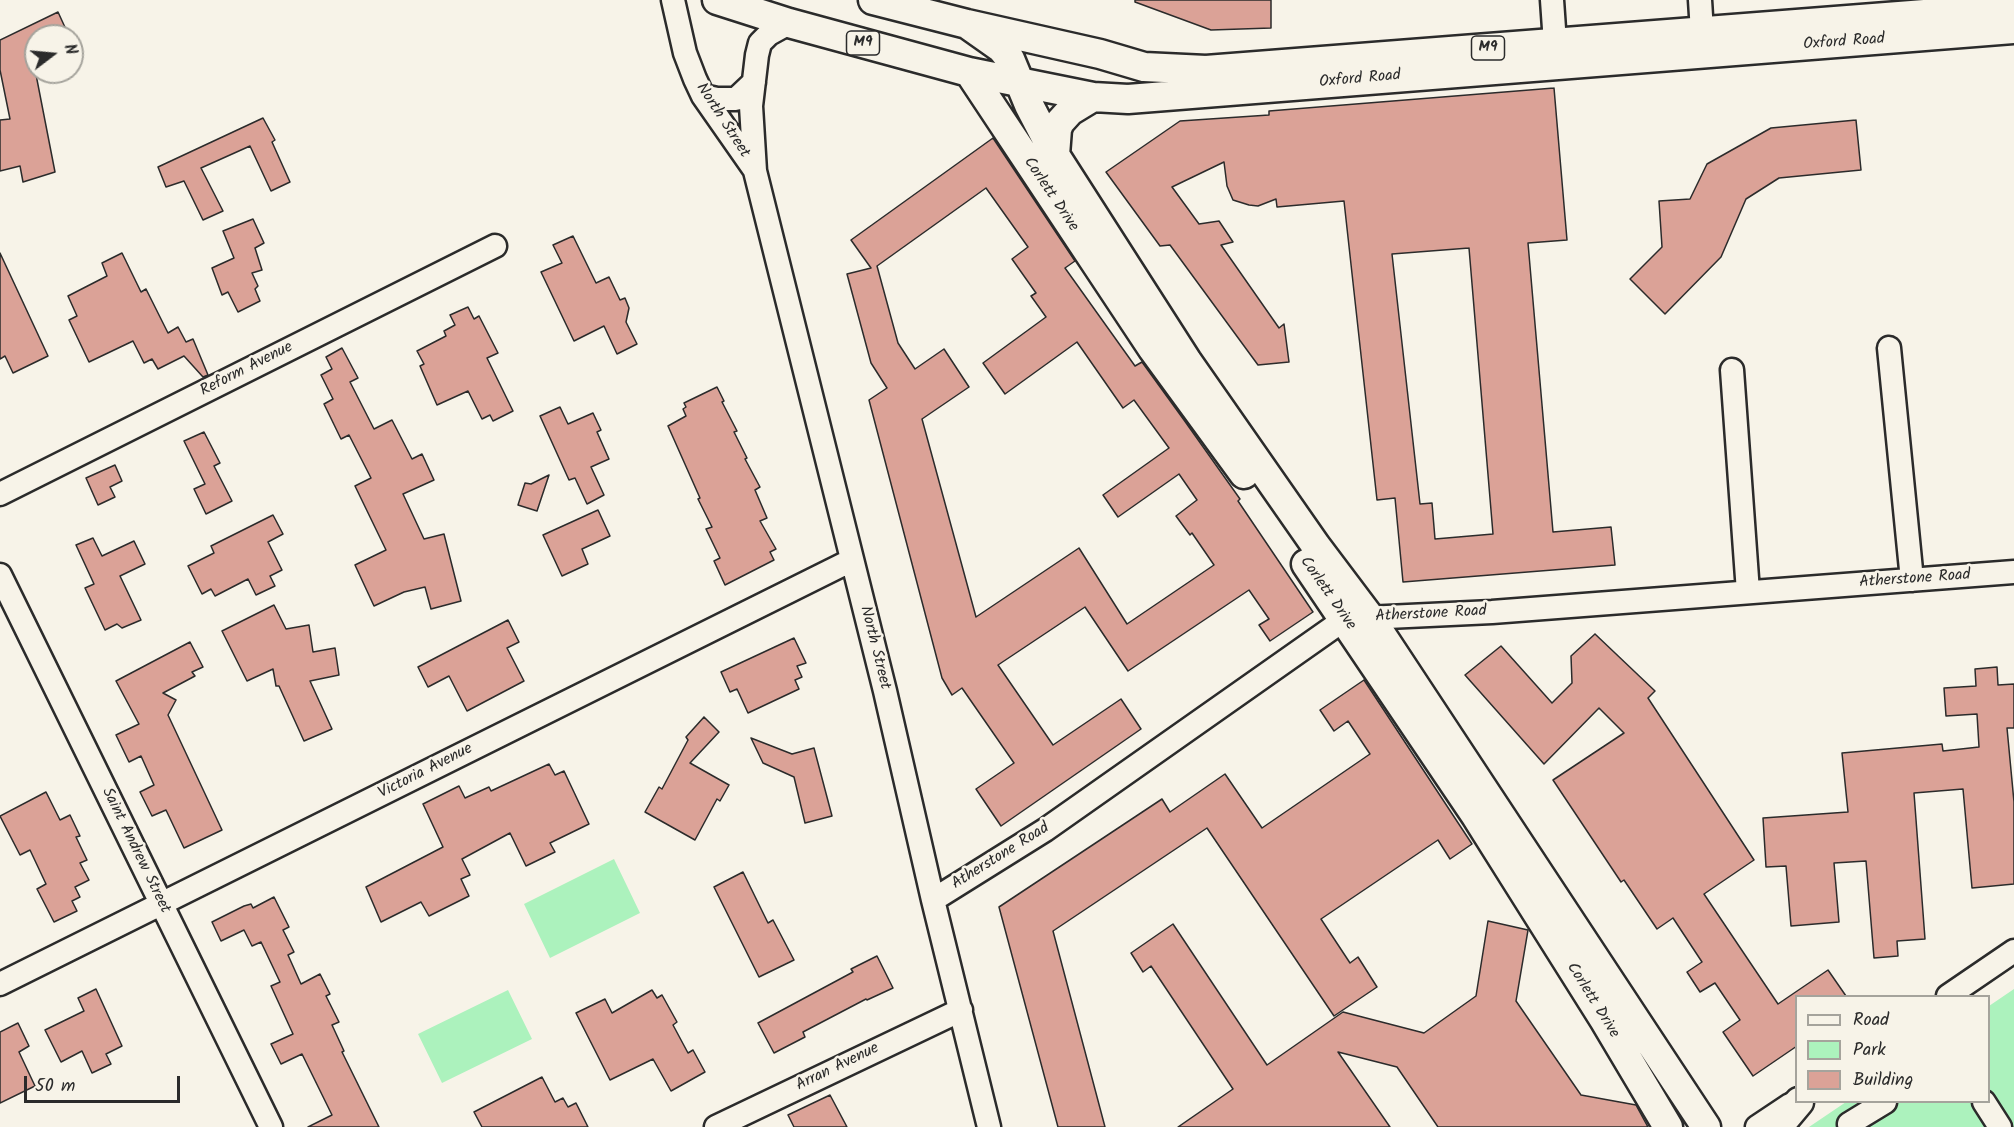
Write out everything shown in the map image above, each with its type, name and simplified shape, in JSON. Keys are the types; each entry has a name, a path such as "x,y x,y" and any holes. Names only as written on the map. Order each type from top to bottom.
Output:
{"main road":[{"name":"Oxford Road","path":"717,0 789,23 969,72 1093,97 1128,99 2014,29"},
{"name":"Oxford Road","path":"873,0 1127,63 1165,69 1206,70 2014,7"},
{"name":"Corlett Drive","path":"967,24 1001,48 1010,59 1055,156 1187,361 1317,546 1476,816 1605,1021 1668,1127"},
{"name":"Corlett Drive","path":"969,72 1152,348 1248,479 1358,619 1706,1127"},
{"path":"1055,156 1057,129 1060,122 1070,111 1093,97"},
{"path":"1778,1127 1796,1103"}],"street":[{"name":"North Street","path":"673,0 685,53 703,96 755,171"},
{"path":"1552,0 1555,43"},
{"path":"1700,0 1702,32"},
{"name":"North Street","path":"789,23 769,34 760,43 757,55 752,116 755,171 885,691 933,900 989,1127"},
{"path":"703,96 736,99 754,82"},
{"name":"Reform Avenue","path":"0,494 495,246"},
{"path":"1888,348 1912,580"},
{"path":"1732,370 1748,592"},
{"name":"Victoria Avenue","path":"0,984 852,560"},
{"name":"Atherstone Road","path":"933,900 1045,830 1358,619 1492,612 2014,572"},
{"name":"Saint Andrew Street","path":"0,575 72,719 160,905 271,1127"},
{"path":"1949,995 2014,951"},
{"name":"Arran Avenue","path":"716,1127 961,1010"},
{"path":"1757,1127 1795,1103"},
{"path":"1851,1127 1849,1124 1882,1103"},
{"path":"1985,1103 2000,1127"}],"green space":[{"path":"614,859 640,913 550,958 524,904"},
{"path":"2014,989 2014,1127 1809,1127 1845,1103 1990,1103 1990,1005"},
{"path":"508,990 532,1039 442,1083 418,1034"}],"building":[{"path":"1135,0 1271,0 1271,28 1211,30 1135,2"},
{"path":"58,12 64,24 33,24"},
{"path":"24,28 24,84 38,84 55,172 23,182 20,166 0,171 0,120 10,119 0,70 0,40"},
{"path":"1554,88 1567,240 1528,243 1553,532 1611,527 1615,565 1403,582 1395,498 1377,500 1344,201 1277,207 1276,199 1258,206 1233,200 1227,186 1224,162 1172,187 1199,224 1219,221 1233,242 1221,245 1279,328 1284,324 1289,362 1258,365 1170,245 1160,246 1106,172 1180,121 1269,115 1269,111","holes":["1469,248 1493,534 1435,539 1432,503 1420,504 1392,254"]},
{"path":"263,118 275,140 272,142 290,182 271,191 250,146 201,168 223,211 203,220 184,181 166,187 158,167"},
{"path":"1856,120 1861,170 1779,178 1746,199 1721,257 1665,314 1630,279 1662,247 1659,201 1690,199 1707,164 1771,128"},
{"path":"993,138 1075,261 1065,268 1135,366 1142,362 1184,420 1240,499 1238,501 1313,612 1270,641 1259,625 1269,619 1249,590 1128,671 1085,607 998,665 1053,745 1121,699 1141,729 1001,826 976,789 1014,763 962,688 952,695 942,678 869,400 887,388 871,363 847,274 871,268 851,240","holes":["986,188 1028,247 1012,259 1036,293 1031,296 1046,317 983,363 1005,394 1077,342 1123,408 1134,400 1169,448 1103,495 1118,517 1179,474 1197,500 1176,516 1190,535 1192,533 1214,565 1127,624 1079,548 976,617 922,419 969,387 944,349 915,369 898,343 877,266"]},
{"path":"253,219 264,243 255,248 262,270 252,273 258,286 255,289 260,301 238,312 228,292 222,295 212,268 234,258 223,231"},
{"path":"573,236 596,283 609,277 620,300 625,298 629,308 626,322 637,344 617,354 604,326 574,341 541,272 562,263 553,245"},
{"path":"0,253 48,356 13,373 5,356 0,359"},
{"path":"122,253 141,292 146,289 168,333 178,327 186,342 193,339 208,375 203,377 184,356 158,369 152,359 144,363 133,341 89,362 69,320 77,316 68,296 107,276 102,263"},
{"path":"468,307 474,319 479,316 498,353 487,358 513,411 493,421 490,415 482,419 468,391 437,405 420,366 424,364 417,351 446,336 444,331 455,325 450,315"},
{"path":"342,348 358,378 350,382 374,429 392,420 412,459 422,454 434,480 403,494 424,539 444,534 461,601 431,609 425,587 404,592 374,606 355,565 386,550 355,486 371,478 349,435 341,439 324,404 333,399 321,375 332,369 326,357"},
{"path":"717,387 737,431 734,432 747,458 745,459 760,487 755,490 767,518 760,521 776,549 770,552 774,560 725,585 714,561 720,558 706,529 712,527 668,426 686,416 683,409 686,407 684,403"},
{"path":"560,407 568,424 593,413 601,430 597,432 609,459 591,467 604,495 587,504 575,478 569,480 540,416"},
{"path":"204,432 220,463 214,466 232,501 206,514 194,489 205,484 184,441"},
{"path":"115,465 122,481 110,487 115,497 98,505 86,478"},
{"path":"549,475 537,511 518,505 525,483 531,484"},
{"path":"598,510 610,536 582,549 588,564 562,576 543,535"},
{"path":"273,515 283,534 268,542 282,570 270,576 275,586 256,595 248,579 215,596 211,589 202,594 188,566 214,553 211,546"},
{"path":"93,538 102,556 134,541 145,564 120,576 141,620 122,628 117,624 105,630 85,588 94,584 76,545"},
{"path":"274,605 286,629 309,625 313,652 335,648 339,675 310,681 332,729 304,741 279,686 276,686 273,669 247,681 222,631"},
{"path":"508,620 519,642 507,648 524,681 467,711 449,676 428,687 418,667"},
{"path":"1595,634 1655,691 1648,698 1754,860 1704,894 1778,1004 1828,970 1845,995 1795,995 1795,1047 1753,1076 1723,1032 1740,1020 1715,983 1700,992 1687,972 1702,962 1673,918 1657,929 1624,880 1621,882 1553,780 1624,733 1599,708 1544,764 1465,675 1501,646 1552,703 1572,683 1571,656"},
{"path":"794,638 806,663 797,666 802,677 795,680 799,689 748,713 737,689 730,692 721,672"},
{"path":"190,642 203,667 192,672 195,676 163,693 176,700 168,715 222,830 184,848 166,810 152,816 140,792 154,785 141,756 129,762 116,735 139,724 116,681"},
{"path":"1997,667 1998,685 2014,684 2014,728 2007,728 2014,802 2014,884 1972,888 1963,789 1914,793 1925,939 1897,941 1898,956 1874,958 1866,861 1834,863 1839,922 1791,926 1786,866 1766,867 1763,818 1848,812 1842,753 1942,744 1943,751 1979,747 1977,714 1946,716 1944,688 1976,686 1975,669"},
{"path":"1364,680 1472,844 1450,859 1438,840 1321,919 1350,963 1358,957 1377,987 1334,1016 1207,828 1053,931 1105,1127 1058,1127 999,907 1162,799 1170,812 1225,774 1262,828 1370,754 1348,721 1334,731 1320,710"},
{"path":"704,717 719,732 690,763 729,785 720,801 717,799 695,840 645,812 659,787 662,789 688,740 686,737"},
{"path":"751,738 792,754 814,748 832,816 805,823 794,777 763,763"},
{"path":"549,764 555,775 564,771 589,824 550,843 555,852 526,866 510,833 462,859 470,875 461,879 469,896 429,916 421,902 381,922 366,887 443,847 423,804 459,786 465,798 489,787 491,791"},
{"path":"46,792 60,820 70,815 80,836 76,837 87,860 80,863 89,880 75,887 80,897 72,901 77,911 54,922 37,889 46,884 30,850 20,855 0,816"},
{"path":"743,872 768,923 773,920 794,960 759,977 714,887"},
{"path":"274,897 289,927 283,930 294,952 288,955 301,984 320,974 330,994 326,996 339,1022 332,1025 344,1051 342,1052 379,1127 308,1127 332,1115 302,1054 281,1064 271,1044 293,1034 271,986 280,982 261,942 252,946 244,930 221,941 212,922 244,906 251,904 253,908"},
{"path":"1488,921 1528,930 1516,1001 1581,1095 1636,1105 1648,1127 1438,1127 1397,1067 1338,1052 1390,1127 1178,1127 1233,1089 1151,966 1143,972 1131,953 1173,924 1267,1065 1343,1012 1424,1033 1476,996"},
{"path":"877,956 893,988 866,999 803,1032 805,1037 774,1053 758,1023 853,972 851,969"},
{"path":"96,989 122,1046 106,1054 111,1064 92,1073 82,1051 61,1062 45,1030 84,1011 78,998"},
{"path":"652,990 657,998 662,995 677,1022 673,1025 688,1053 693,1050 705,1072 671,1091 653,1059 610,1080 576,1013 605,999 612,1013"},
{"path":"18,1023 29,1046 19,1052 35,1086 0,1103 0,1032"},
{"path":"542,1077 555,1102 563,1098 568,1107 576,1103 588,1127 482,1127 474,1112"},
{"path":"830,1095 847,1127 794,1127 788,1115"}]}
